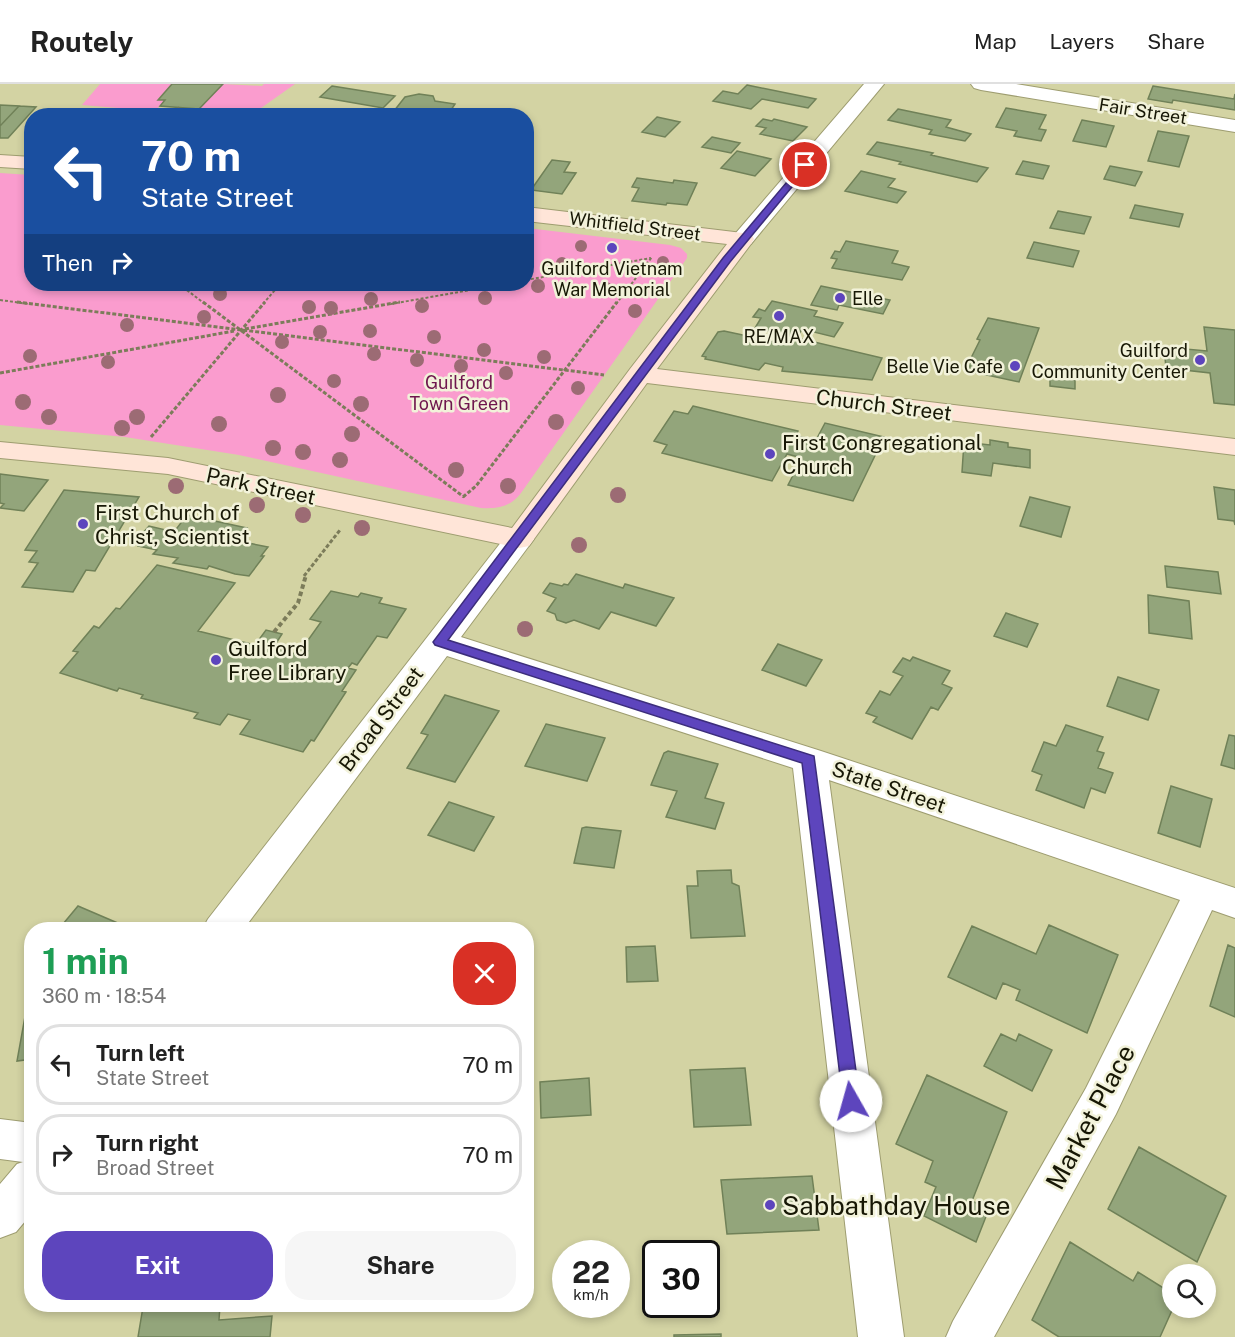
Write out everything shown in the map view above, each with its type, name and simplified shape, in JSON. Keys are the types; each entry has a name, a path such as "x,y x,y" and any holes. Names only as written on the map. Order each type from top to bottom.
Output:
{"main road":[{"path":"0,161 24,162"},
{"name":"Whitfield Street","path":"534,215 743,239"},
{"name":"Broad Street","path":"519,539 639,374 743,239"},
{"name":"Church Street","path":"639,374 1235,447"},
{"name":"Park Street","path":"0,450 168,466 519,539"}],"street":[{"name":"Broad Street","path":"743,239 874,84"},
{"name":"Fair Street","path":"981,84 1235,126"},
{"name":"Broad Street","path":"227,922 519,539"},
{"name":"State Street","path":"440,642 809,760 1218,898"},
{"path":"809,760 881,1337"},
{"name":"Market Place","path":"969,1337 1218,898"},
{"path":"0,1139 24,1142"},
{"path":"0,1217 24,1188"}],"path":[{"path":"534,278 663,255"},
{"path":"463,497 476,486 652,257"},
{"path":"188,291 471,502"},
{"path":"148,440 274,291"},
{"path":"0,373 464,291"},
{"path":"0,300 604,375"},
{"path":"274,632 298,603 303,578 359,506"}],"green space":[{"path":"100,84 172,84 158,99 165,100 158,108 82,105"},
{"path":"223,84 262,86 264,84 295,84 261,108 201,108"},
{"name":"Guilford Town Green","path":"0,173 24,175 24,291 534,291 534,229 670,245 681,248 687,254 687,258 521,493 503,506 481,508 239,455 125,437 0,425"}],"building":[{"path":"172,84 223,84 200,108 160,106 165,100 158,100"},
{"path":"747,85 816,99 808,108 762,99 751,109 713,101 723,91 738,94"},
{"path":"332,86 395,96 383,108 320,97"},
{"path":"1153,86 1234,99 1235,94 1235,110 1173,100 1172,103 1148,99"},
{"path":"419,94 433,96 435,101 455,104 452,108 396,108 405,97"},
{"path":"0,105 19,106 0,126"},
{"path":"19,106 36,107 24,108 24,120 8,138 0,138 0,126"},
{"path":"1006,108 1046,115 1039,129 1046,130 1041,141 1014,136 1017,131 996,127"},
{"path":"898,109 951,120 946,127 971,134 965,141 929,134 932,130 888,120"},
{"path":"657,117 680,122 665,137 642,132"},
{"path":"763,119 772,121 774,119 807,127 793,141 760,134 766,128 756,126"},
{"path":"1082,120 1114,126 1106,147 1073,141"},
{"path":"1158,131 1189,136 1179,167 1148,161"},
{"path":"712,137 740,143 731,153 702,147"},
{"path":"877,142 933,153 931,155 988,168 977,182 899,164 901,162 867,154"},
{"path":"737,151 771,159 755,176 721,168"},
{"path":"552,160 570,162 564,172 576,173 562,194 534,190 534,186"},
{"path":"1023,161 1049,166 1043,179 1016,174"},
{"path":"1110,166 1142,172 1135,186 1104,179"},
{"path":"861,171 895,179 888,187 906,192 897,203 845,191"},
{"path":"637,178 673,183 674,180 697,183 687,205 667,203 666,205 632,201 639,188 632,187"},
{"path":"1135,205 1183,214 1179,227 1130,218"},
{"path":"1058,211 1091,217 1084,234 1050,228"},
{"path":"846,241 898,251 892,263 909,267 902,280 832,268 837,259 831,258 835,251 840,252"},
{"path":"1034,242 1079,251 1073,267 1027,258"},
{"path":"821,286 890,300 883,314 839,305 837,310 811,305"},
{"path":"772,301 817,311 814,316 843,323 834,337 802,329 797,338 755,328 761,318 753,317 759,309 765,311"},
{"path":"988,318 1039,328 1019,382 968,371 970,366 967,366 980,340 977,339"},
{"name":"Guilford Community Center","path":"1204,327 1235,330 1235,405 1214,403 1210,373 1166,368 1164,347 1207,351"},
{"path":"724,331 780,343 785,335 882,358 872,380 782,371 783,367 765,363 759,370 705,359 706,357 702,356 718,332"},
{"path":"1050,377 1075,380 1075,389 1050,386"},
{"name":"First Congregational Church","path":"693,406 798,431 796,436 816,440 825,423 884,437 853,501 788,485 802,458 787,454 772,481 662,453 667,445 654,441 674,411 688,414"},
{"path":"990,440 1008,443 1008,447 1030,450 1030,468 993,463 991,476 962,472 964,442 990,445"},
{"path":"0,474 48,480 24,511 0,508 4,504 0,503"},
{"path":"1214,487 1235,490 1235,525 1234,521 1218,519"},
{"name":"First Church of Christ, Scientist","path":"64,490 139,497 95,571 86,570 73,592 22,587 38,563 29,562 37,551 25,550"},
{"path":"1030,497 1070,507 1061,537 1020,526"},
{"path":"187,515 247,528 238,541 268,547 261,556 264,556 249,576 209,566 207,569 173,563 178,558 153,554 157,550 134,543 149,526 174,532"},
{"name":"Guilford Free Library","path":"157,565 235,583 198,631 255,645 266,630 282,634 273,648 304,656 308,651 301,650 321,622 310,619 331,591 358,597 361,593 382,598 379,603 406,609 387,638 377,636 357,665 352,663 348,668 356,670 342,691 346,692 314,741 311,740 303,752 240,734 250,720 228,714 220,725 194,718 198,713 141,698 143,695 119,688 117,691 60,673 78,652 73,651 94,626 99,628 116,608 120,609"},
{"path":"1165,566 1218,572 1221,594 1167,587"},
{"path":"576,574 623,588 625,584 674,598 656,626 611,612 599,629 574,620 566,623 557,620 555,614 547,611 556,598 543,593 550,583 568,585"},
{"path":"1148,595 1189,601 1192,639 1149,633"},
{"path":"1006,613 1038,624 1027,647 994,636"},
{"path":"778,644 822,660 806,686 762,670"},
{"path":"913,657 950,671 942,684 952,688 938,710 931,707 912,739 873,722 877,717 866,713 880,691 890,695 903,676 893,672 903,658 910,661"},
{"path":"1118,677 1159,690 1148,720 1107,706"},
{"path":"445,695 499,711 455,782 407,768 428,735 421,733"},
{"path":"546,724 605,738 587,781 525,766"},
{"path":"1066,725 1103,737 1097,751 1104,753 1098,768 1113,773 1105,793 1091,788 1084,808 1036,790 1042,775 1032,771 1044,742 1056,746"},
{"path":"1229,735 1235,736 1235,769 1221,765"},
{"path":"668,751 718,764 705,798 724,803 715,829 666,817 677,791 651,785 664,753"},
{"path":"1171,786 1212,799 1200,847 1158,833"},
{"path":"449,802 494,817 474,851 428,835"},
{"path":"582,828 621,831 614,868 574,863"},
{"path":"731,870 732,883 739,886 745,936 691,938 687,886 698,886 697,871"},
{"path":"78,906 115,922 65,922"},
{"path":"1049,925 1118,955 1087,1033 1016,1000 1020,990 1003,983 996,999 948,977 972,926 1036,954"},
{"path":"1228,945 1235,948 1235,1017 1210,1006"},
{"path":"655,946 658,981 627,982 626,947"},
{"path":"24,1022 24,1060 17,1061"},
{"path":"1001,1034 1016,1041 1019,1034 1052,1050 1032,1091 984,1066"},
{"path":"745,1068 751,1125 694,1127 690,1070"},
{"path":"927,1075 1007,1112 972,1201 989,1209 976,1242 924,1216 936,1187 925,1182 933,1161 896,1144"},
{"path":"589,1078 591,1115 541,1118 540,1082"},
{"path":"1139,1147 1226,1196 1197,1262 1108,1209"},
{"name":"Sabbathday House","path":"812,1176 819,1230 727,1234 721,1180"},
{"path":"1070,1242 1133,1281 1138,1272 1162,1287 1162,1318 1169,1318 1160,1337 1059,1337 1032,1320"},
{"path":"142,1312 220,1312 219,1320 272,1316 270,1337 138,1337"},
{"path":"721,1334 721,1337 674,1337 674,1335"}],"place":[{"name":"Guilford Vietnam War Memorial","path":"612,248"},
{"name":"Elle","path":"840,298"},
{"name":"RE/MAX","path":"779,316"},
{"name":"Guilford Community Center","path":"1200,360"},
{"name":"Belle Vie Cafe","path":"1015,366"},
{"name":"First Congregational Church","path":"770,454"},
{"name":"First Church of Christ, Scientist","path":"83,524"},
{"name":"Guilford Free Library","path":"216,660"},
{"name":"Sabbathday House","path":"770,1205"}],"route":[{"path":"805,165 743,239 440,642 809,760 851,1101"}]}
